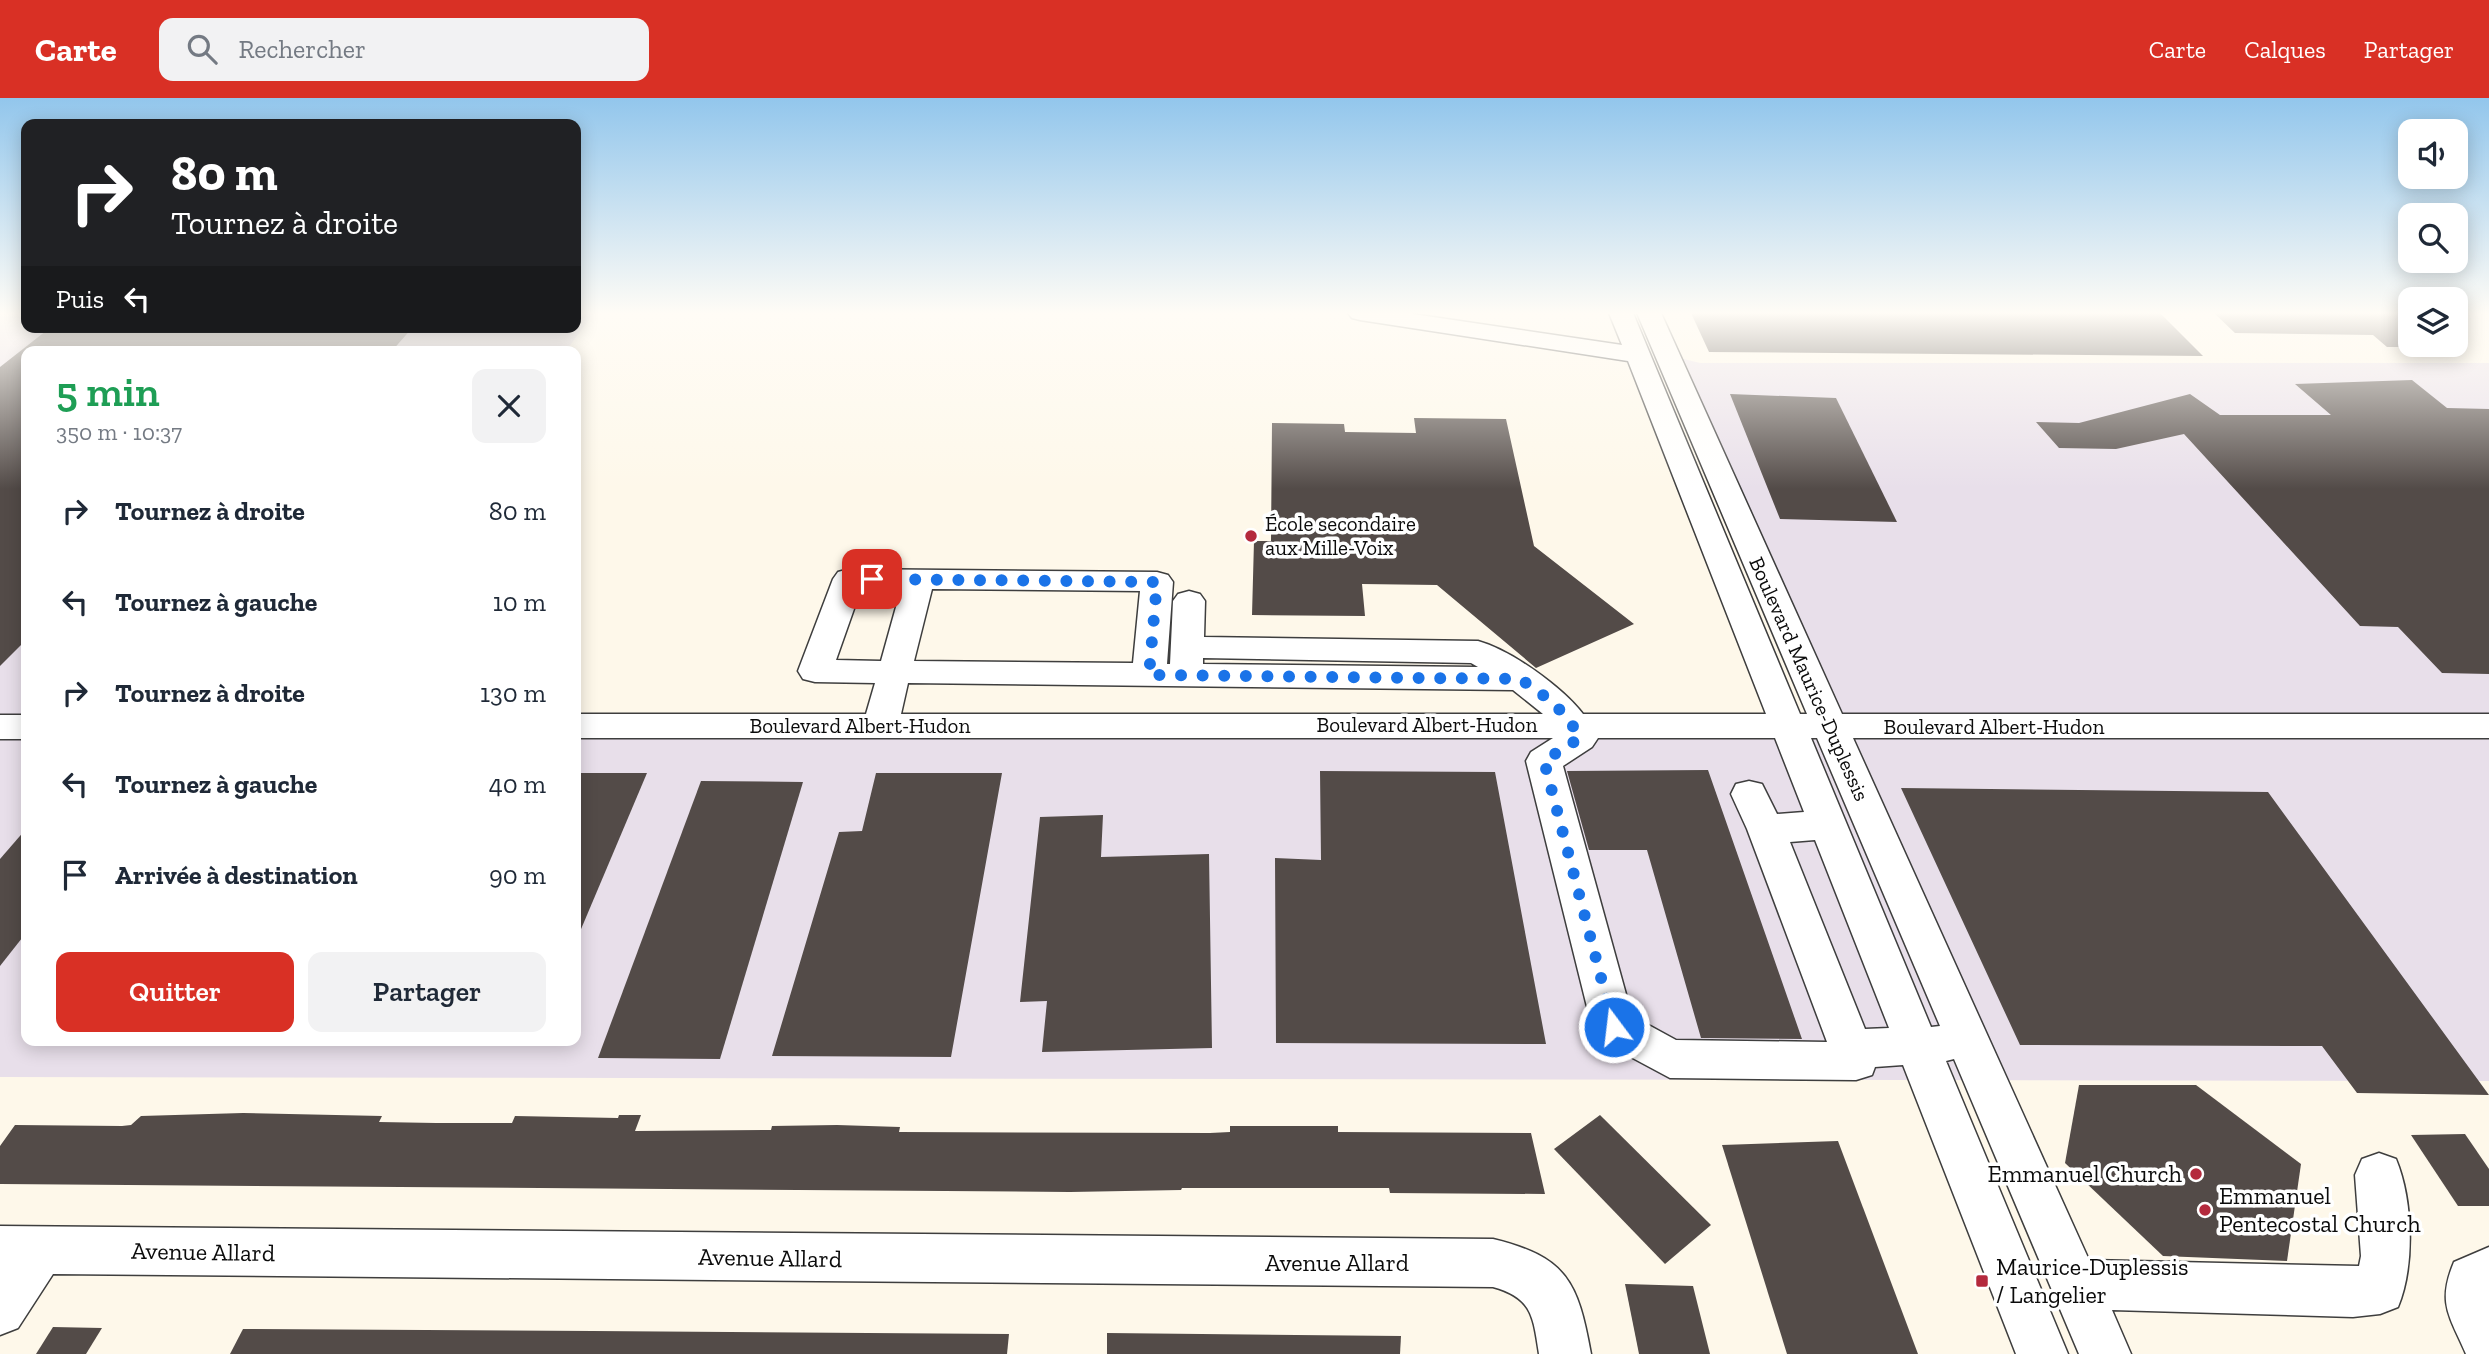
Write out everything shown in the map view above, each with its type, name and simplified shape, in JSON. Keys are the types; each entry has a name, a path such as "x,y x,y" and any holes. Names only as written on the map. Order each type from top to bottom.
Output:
{"street":[{"name":"Boulevard Maurice-Duplessis","path":"1659,372 1830,728 2105,1354"},
{"name":"Boulevard Maurice-Duplessis","path":"1681,421 1788,727 2042,1354"},
{"path":"1149,675 1157,582 849,579 815,671 1149,675 1186,661 1520,679 1548,697 1573,724 1580,738 1544,761 1614,1027 1670,1059 1856,1061 1758,811 1828,825"},
{"path":"880,726 919,580"},
{"path":"1183,727 1189,601"},
{"name":"Boulevard Albert-Hudon","path":"581,726 2489,726"},
{"path":"0,727 21,727"},
{"path":"1851,1049 1969,1045"},
{"path":"2074,1284 2353,1292 2380,1289 2386,1256 2379,1175"},
{"path":"0,1310 20,1250"},
{"name":"Avenue Allard","path":"20,1250 1493,1263 1517,1268 1538,1278 1556,1305 1565,1354"},
{"path":"2479,1287 2489,1348"}],"shaded area":[{"path":"0,372 21,372 21,1046 581,1046 581,728 1829,728 1674,372 2489,372 2489,1081 0,1077"}],"building":[{"path":"0,372 21,372 21,645 0,666"},
{"path":"2412,380 2447,408 2489,409 2489,674 2442,673 2398,627 2360,626 2184,434 2116,449 2059,448 2036,422 2079,423 2190,394 2220,415 2331,415 2295,384"},
{"path":"1730,394 1836,398 1897,522 1780,519"},
{"path":"1414,418 1506,419 1534,546 1634,624 1536,668 1437,585 1362,584 1365,616 1252,615 1254,541 1271,541 1272,423 1344,424 1345,432 1416,433"},
{"path":"1708,770 1802,1039 1701,1038 1647,850 1589,850 1567,771"},
{"path":"1320,771 1495,772 1546,1044 1276,1043 1275,858 1321,860"},
{"path":"581,773 647,773 581,929"},
{"path":"876,773 1002,773 951,1057 772,1056 839,832 862,831"},
{"path":"701,781 803,782 720,1059 598,1058"},
{"path":"1901,788 2268,792 2489,1095 2357,1093 2322,1046 2020,1045"},
{"path":"1103,815 1101,857 1209,854 1212,1048 1042,1052 1047,1001 1020,1002 1040,817"},
{"path":"21,835 21,939 0,966 0,859"},
{"name":"Emmanuel Pentecostal Church","path":"2079,1085 2196,1085 2301,1164 2287,1261 2163,1256 2065,1163"},
{"path":"243,1113 382,1116 379,1122 436,1123 512,1123 515,1116 618,1118 619,1115 641,1115 635,1131 771,1130 772,1126 837,1125 900,1127 899,1132 1210,1133 1230,1132 1230,1126 1338,1126 1338,1132 1531,1133 1545,1194 1390,1193 1389,1188 1182,1188 1070,1192 0,1184 0,1146 15,1125 122,1126 131,1125 141,1116"},
{"path":"1600,1115 1711,1225 1665,1264 1554,1149"},
{"path":"2465,1134 2489,1169 2489,1206 2458,1206 2411,1135"},
{"path":"1838,1141 1918,1354 1787,1354 1722,1145"},
{"path":"1625,1284 1693,1286 1710,1354 1639,1354"},
{"path":"53,1327 102,1328 86,1354 36,1354"},
{"path":"243,1329 1009,1334 1007,1354 230,1354"},
{"path":"1107,1333 1401,1336 1400,1354 1107,1354"}],"place":[{"name":"École secondaire aux Mille-Voix","path":"1251,536"},
{"name":"Emmanuel Church","path":"2196,1174"},
{"name":"Emmanuel Pentecostal Church","path":"2205,1210"},
{"name":"Maurice-Duplessis / Langelier","path":"1982,1281"}],"route":[{"path":"872,579 1157,582 1149,675 1520,679 1548,697 1573,724 1580,738 1544,761 1614,1027"}]}
